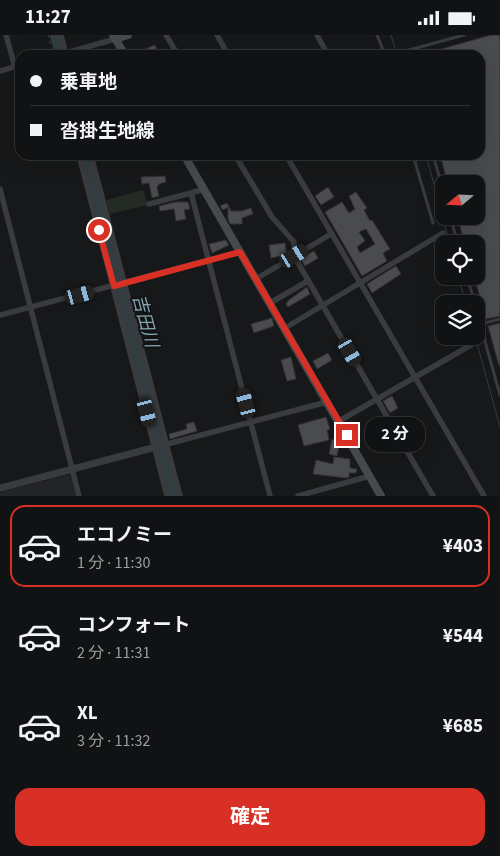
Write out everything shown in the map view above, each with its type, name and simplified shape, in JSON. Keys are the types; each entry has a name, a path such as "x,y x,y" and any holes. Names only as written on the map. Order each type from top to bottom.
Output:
{"main road":[{"path":"122,50 114,37 128,35"},
{"path":"186,160 381,496"}],"street":[{"path":"6,35 15,60"},
{"path":"61,35 63,50"},
{"path":"166,35 175,50"},
{"path":"217,35 225,50"},
{"path":"317,35 325,50"},
{"path":"76,50 114,37"},
{"path":"0,71 15,67"},
{"path":"80,160 156,447 167,496"},
{"path":"92,160 180,496"},
{"path":"238,160 272,217 294,242 294,256 433,496"},
{"path":"289,160 484,496"},
{"path":"0,189 79,496"},
{"path":"149,205 204,189"},
{"path":"191,193 270,496"},
{"path":"284,328 443,233"},
{"path":"256,279 331,234"},
{"path":"0,315 240,252"},
{"path":"270,303 308,281"},
{"path":"339,421 471,345"},
{"path":"0,488 328,402"},
{"path":"298,496 370,476"}],"lane":[{"path":"377,35 383,50"},
{"path":"409,50 464,35"},
{"path":"414,160 433,223"},
{"path":"434,160 439,175"},
{"path":"485,324 500,319"},
{"path":"485,340 500,395"}],"path":[{"path":"48,35 52,50"}],"shaded area":[{"path":"143,190 148,205 110,214 106,200"},
{"path":"70,474 76,496 0,496 0,492"}],"building":[{"path":"491,35 500,35 500,316 486,319 485,295 479,295 477,285 485,285 485,235 462,235 460,225 485,225 485,175 446,175 441,160 485,160 485,50 438,50"},
{"path":"155,45 157,50 143,50"},
{"path":"165,176 166,182 159,184 157,187 159,196 152,198 149,183 142,184 141,177"},
{"path":"328,187 334,197 321,205 315,196"},
{"path":"356,192 367,208 364,210 370,221 372,220 390,249 383,253 387,261 362,276 325,212 342,202 349,213 355,209 349,196","holes":["366,229 375,244 360,253 357,247 365,241 359,232"]},
{"path":"176,202 188,202 190,209 184,210 186,219 176,221 174,209 160,211 159,206"},
{"path":"227,203 231,211 251,208 253,214 242,218 242,224 230,224 228,207 223,210 220,206"},
{"path":"226,240 229,245 212,253 209,244"},
{"path":"285,243 287,255 271,258 269,245"},
{"path":"314,251 318,258 305,266 300,258"},
{"path":"396,266 401,274 372,293 367,284"},
{"path":"307,287 310,294 288,307 286,304 289,300"},
{"path":"272,318 274,326 254,333 251,324"},
{"path":"500,323 500,365 499,366 488,326"},
{"path":"328,353 332,360 317,369 313,361"},
{"path":"291,357 296,379 287,381 281,360"},
{"path":"392,396 398,408 390,413 383,401"},
{"path":"326,417 330,429 327,430 329,440 304,446 298,425"},
{"path":"194,422 197,431 170,439 169,434 187,429 186,424"},
{"path":"332,439 340,440 337,456 329,454"},
{"path":"334,457 350,459 350,468 357,469 356,473 349,473 349,477 346,478 313,474 316,460 333,464"}],"waterway":[{"name":"吉田川","path":"54,35 58,50"},
{"path":"391,35 396,50"},
{"name":"吉田川","path":"86,160 174,496"},
{"path":"427,160 448,235"},
{"path":"461,285 463,295"},
{"path":"477,345 500,427"}],"route":[{"path":"99,230 114,286 240,252 347,435"}]}
